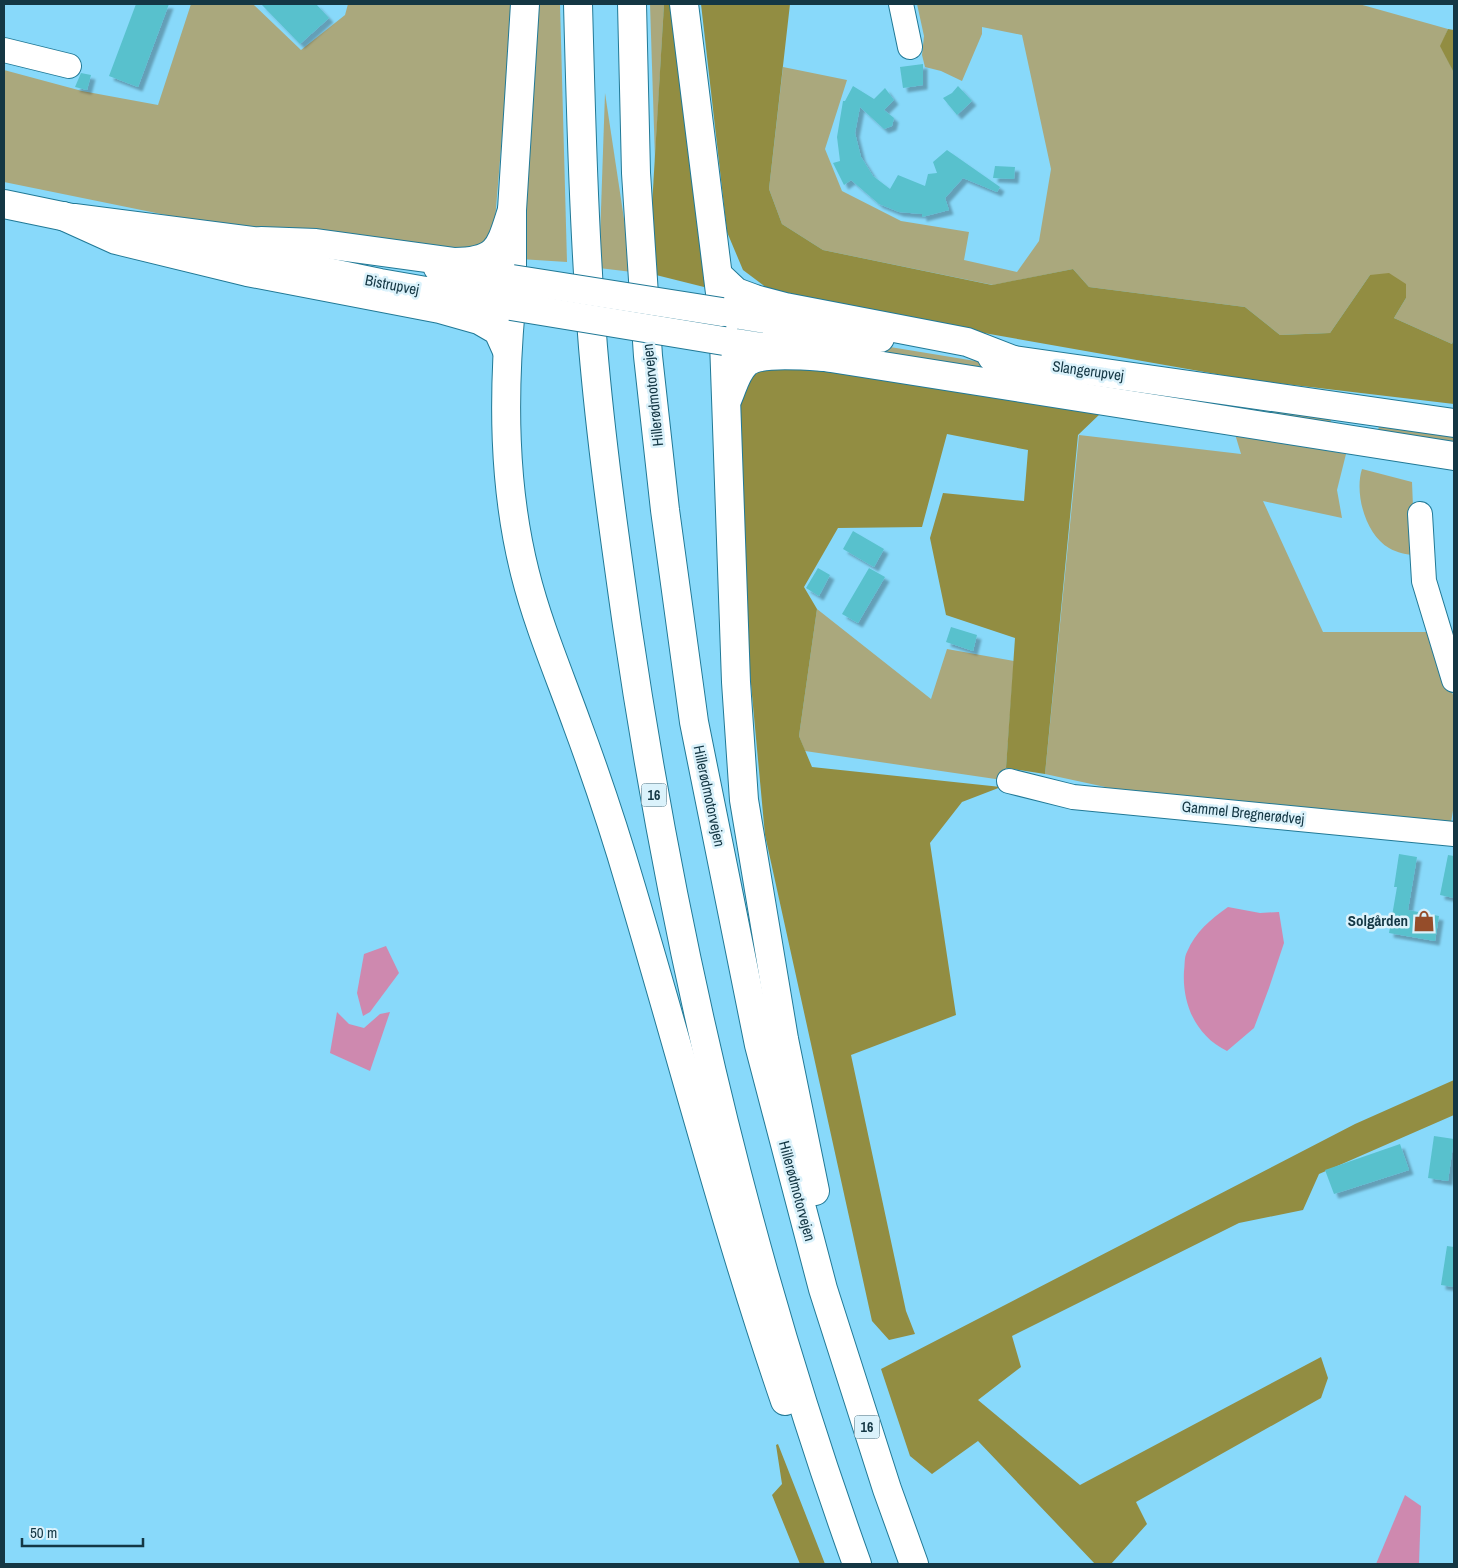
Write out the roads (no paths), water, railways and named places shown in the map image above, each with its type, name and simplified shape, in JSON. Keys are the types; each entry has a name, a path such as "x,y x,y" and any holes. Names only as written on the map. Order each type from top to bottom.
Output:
{"main road":[{"path":"525,4 512,210 512,279 507,351 506,420 514,516 525,572 534,605 599,785 754,1312 805,1461 837,1507"},
{"name":"16","path":"578,4 582,175 593,347 610,507 643,733 673,899 707,1056 772,1300 837,1507 857,1564"},
{"name":"Hillerødmotorvejen","path":"632,4 636,173 648,356 665,510 694,722 759,1045 823,1289 887,1489 914,1564"},
{"path":"684,4 722,312 736,682 744,800 784,1039 820,1212 823,1289"},
{"name":"Bistrupvej","path":"4,204 380,283 724,341"},
{"path":"261,241 316,243 456,262 474,262 490,257 498,246 512,210"},
{"path":"63,216 116,240 248,272 440,309 479,320 498,331 507,351"},
{"name":"Bistrupvej","path":"63,216 261,241 722,312"},
{"path":"718,275 736,292 755,299 785,307 967,342 1016,361"},
{"name":"Slangerupvej","path":"722,312 1016,361 1454,423"},
{"name":"Slangerupvej","path":"724,341 842,358 1454,456"},
{"path":"726,404 738,374 745,364 755,358 771,356 842,358"},
{"path":"1403,447 1454,448"}],"street":[{"path":"901,4 910,47"},
{"path":"4,50 69,66"},
{"path":"1420,514 1424,581 1454,680"},
{"name":"Gammel Bregnerødvej","path":"1009,781 1073,797 1454,834"}],"place":[{"name":"Solgården","path":"1424,921"}]}
